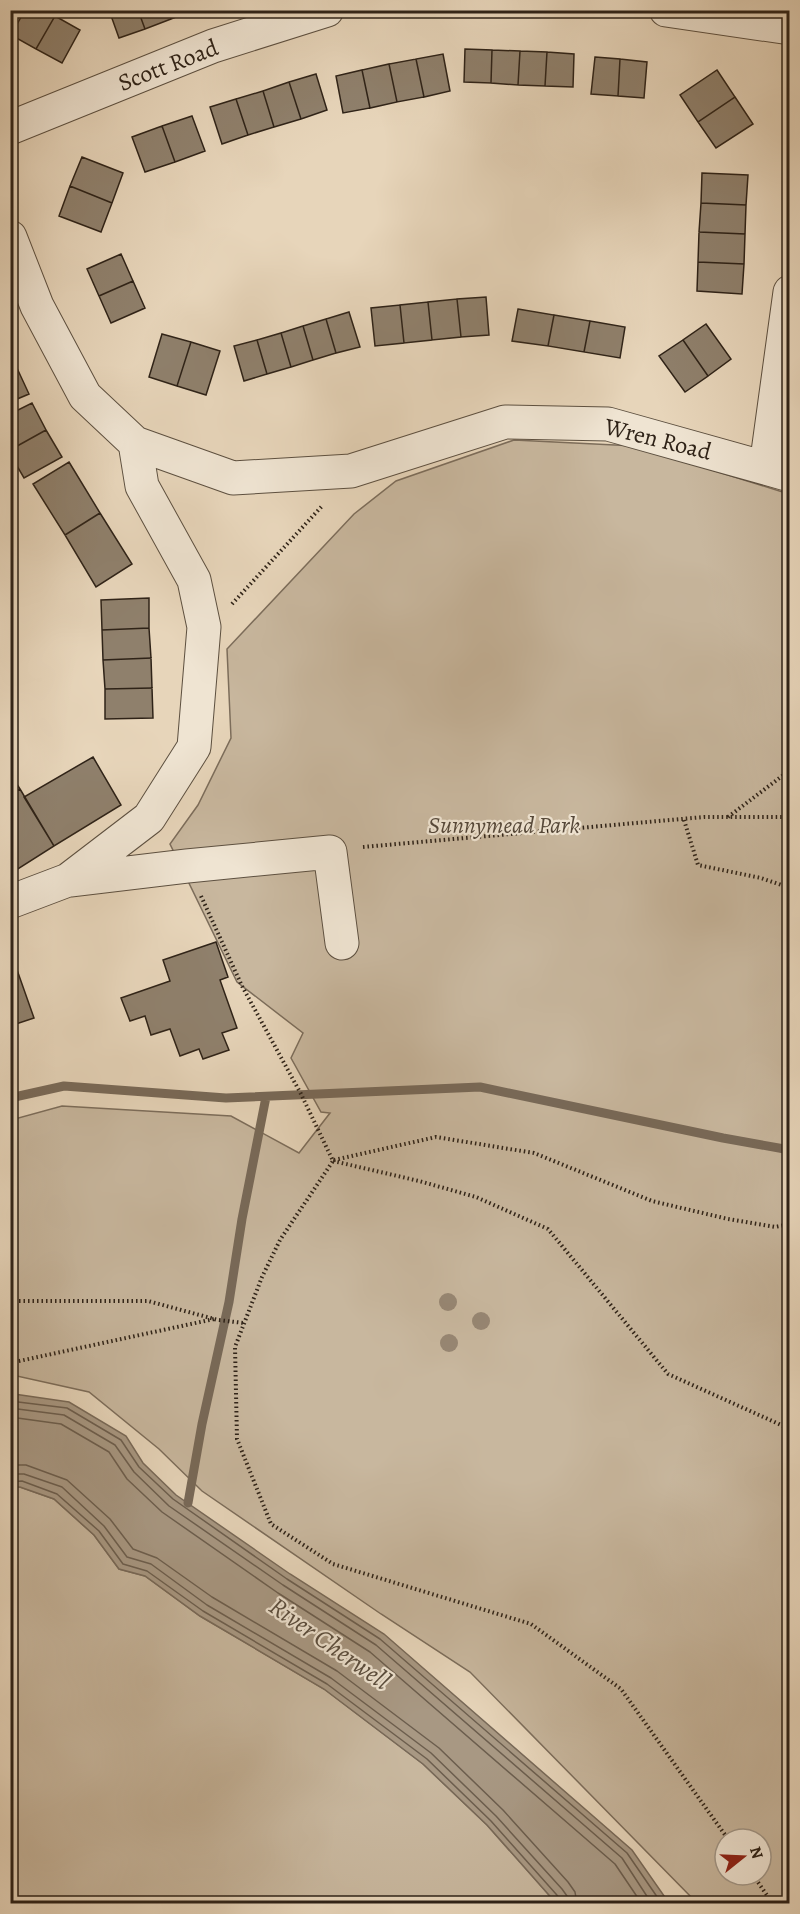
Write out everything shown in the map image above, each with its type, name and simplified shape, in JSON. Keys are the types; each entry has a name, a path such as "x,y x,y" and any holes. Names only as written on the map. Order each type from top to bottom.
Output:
{"street":[{"name":"Scott Road","path":"10,128 213,46 327,10"},
{"path":"666,10 789,28"},
{"path":"10,237 37,306 85,396 135,443 142,486 194,580 204,627 194,747 149,818 68,880"},
{"path":"778,471 789,292"},
{"name":"Wren Road","path":"135,443 234,478 351,471 505,422 608,424 778,471"},
{"path":"10,902 68,880 330,852 342,943"}],"path":[{"path":"204,627 226,611 351,471"},
{"path":"727,817 789,770"},
{"path":"330,852 369,846 704,818 789,817"},
{"path":"684,820 698,865 761,878 789,888"},
{"path":"188,866 242,986 312,1115 333,1161"},
{"path":"719,1827 621,1689 531,1624 333,1564 271,1524 237,1439 235,1347 262,1277 280,1240 333,1161 436,1137 534,1153 652,1201 728,1219 775,1227 789,1224"},
{"path":"333,1161 476,1197 548,1229 668,1374 789,1429"},
{"path":"10,1301 148,1300 216,1320 244,1323"},
{"path":"10,1363 216,1320"},
{"path":"761,1887 773,1904"}],"green space":[{"name":"Sunnymead Park","path":"514,440 635,446 789,494 789,1903 697,1903 470,1672 202,1491 159,1449 89,1392 17,1376 11,1379 11,1120 62,1106 231,1116 299,1153 330,1113 321,1112 291,1058 303,1033 237,982 170,844 198,805 231,738 227,649 354,514 396,481"},
{"path":"10,1487 20,1487 54,1499 94,1535 119,1569 145,1576 200,1616 324,1689 423,1764 487,1825 556,1903 11,1904"}],"water":[{"name":"River Cherwell","path":"14,1394 69,1402 126,1436 143,1463 176,1495 290,1574 384,1634 632,1850 669,1903 556,1903 487,1825 423,1764 324,1689 200,1616 145,1576 119,1569 94,1535 54,1499 20,1487 11,1487 10,1396"}],"building":[{"path":"25,10 46,10 55,16 36,49 11,35"},
{"path":"109,10 138,10 145,29 119,38"},
{"path":"138,10 168,10 171,19 145,29"},
{"path":"168,10 194,10 171,19"},
{"path":"55,16 80,30 62,63 36,49"},
{"path":"465,49 492,50 491,83 464,82"},
{"path":"492,50 520,51 518,85 491,83"},
{"path":"520,51 547,52 545,86 518,85"},
{"path":"547,52 574,54 573,87 545,86"},
{"path":"443,54 450,91 424,97 416,59"},
{"path":"595,57 620,59 618,96 591,94"},
{"path":"416,59 424,97 397,102 389,64"},
{"path":"620,59 647,62 644,98 618,96"},
{"path":"389,64 397,102 370,108 362,70"},
{"path":"362,70 370,108 343,113 336,76"},
{"path":"717,70 735,97 698,122 680,95"},
{"path":"316,74 327,110 301,119 289,82"},
{"path":"289,82 301,119 274,127 263,91"},
{"path":"263,91 274,127 248,135 236,99"},
{"path":"735,97 753,124 716,148 698,122"},
{"path":"236,99 248,135 222,144 210,107"},
{"path":"192,116 205,151 175,162 162,126"},
{"path":"162,126 175,162 145,172 132,137"},
{"path":"82,157 123,173 112,203 70,186"},
{"path":"702,173 748,175 746,205 701,203"},
{"path":"70,186 112,203 101,232 59,216"},
{"path":"701,203 746,205 745,234 699,232"},
{"path":"699,232 745,234 744,264 698,262"},
{"path":"121,254 133,281 99,296 87,269"},
{"path":"698,262 744,264 742,294 697,291"},
{"path":"133,281 145,308 111,323 99,296"},
{"path":"486,297 489,335 461,337 457,299"},
{"path":"457,299 461,337 432,340 428,302"},
{"path":"428,302 432,340 404,343 400,305"},
{"path":"400,305 404,343 375,346 371,308"},
{"path":"518,309 554,315 548,346 512,341"},
{"path":"349,312 360,347 336,353 326,319"},
{"path":"554,315 590,321 584,352 548,346"},
{"path":"326,319 336,353 313,360 303,326"},
{"path":"590,321 625,327 620,358 584,352"},
{"path":"706,324 731,359 708,376 683,340"},
{"path":"303,326 313,360 291,367 281,333"},
{"path":"281,333 291,367 267,374 257,340"},
{"path":"162,334 191,342 177,386 149,377"},
{"path":"257,340 267,374 244,381 234,346"},
{"path":"683,340 708,376 685,392 659,356"},
{"path":"191,342 220,351 206,395 177,386"},
{"path":"16,366 29,394 10,402 10,368"},
{"path":"32,403 46,430 10,450 10,414"},
{"path":"46,430 62,457 24,478 10,450"},
{"path":"69,462 100,513 65,535 33,484"},
{"path":"100,513 132,564 96,587 65,535"},
{"path":"149,598 149,628 102,630 101,600"},
{"path":"149,628 151,658 103,660 102,630"},
{"path":"151,658 152,688 105,689 103,660"},
{"path":"152,688 153,718 105,719 105,689"},
{"path":"93,757 121,805 54,846 24,797"},
{"path":"10,773 20,789 10,795"},
{"path":"20,789 54,846 10,874 10,795"},
{"path":"216,942 228,977 220,980 237,1028 222,1033 229,1050 203,1059 199,1049 180,1056 170,1029 151,1035 145,1016 130,1021 121,998 170,981 163,960"},
{"path":"10,950 34,1018 10,1026"}],"waterway":[{"path":"10,1098 64,1086 226,1098 480,1087 790,1150"},
{"path":"188,1503 202,1424 229,1302 242,1219 266,1097"}]}
